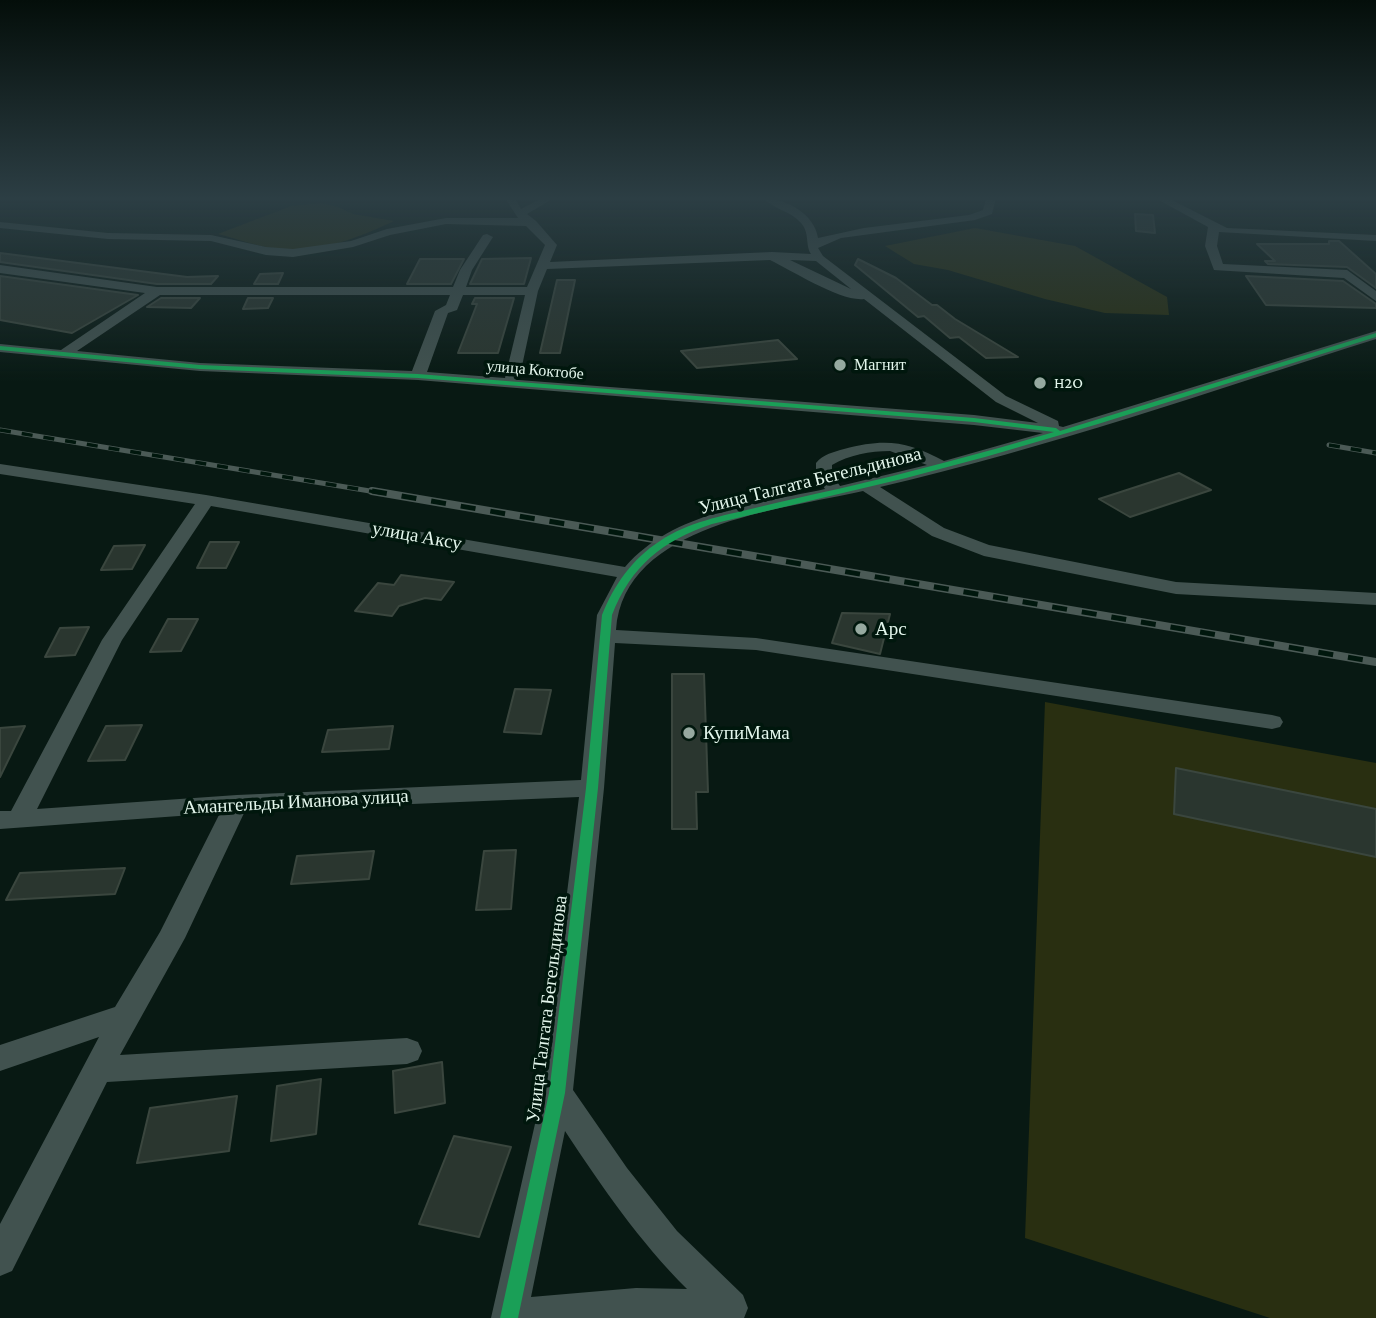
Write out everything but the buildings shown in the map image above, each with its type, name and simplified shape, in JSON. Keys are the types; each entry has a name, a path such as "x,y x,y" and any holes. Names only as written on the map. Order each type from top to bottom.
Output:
{"street":[{"path":"418,376 442,311 452,307 472,260"},
{"path":"511,384 532,291 545,260"},
{"path":"543,266 692,260"},
{"path":"779,260 832,286 875,301"},
{"path":"821,260 1001,399 1066,431"},
{"path":"1216,260 1219,267 1347,274 1376,297"},
{"path":"0,269 157,291 532,291"},
{"path":"62,355 157,291"},
{"name":"Улица Талгата Бегельдинова","path":"509,1317 557,1093 592,788 607,615 615,592 629,572 648,554 674,536 705,524 942,466 1066,431 1376,335"},
{"name":"улица Коктобе","path":"0,348 200,367 418,376 974,420 1066,431"},
{"path":"836,492 824,474 824,463 831,457 875,445 906,449 942,466"},
{"name":"улица Аксу","path":"3,471 206,500 629,572"},
{"path":"865,485 938,532 984,550 1175,588 1376,599"},
{"path":"9,819 112,640 206,500"},
{"path":"605,636 756,644 1272,722"},
{"name":"Амангельды Иманова улица","path":"9,819 237,803 592,788"},
{"path":"0,1259 125,1016 171,938 237,803"},
{"path":"0,1058 125,1016"},
{"path":"98,1069 407,1051"},
{"path":"557,1093 615,1179 665,1243 736,1313"},
{"path":"509,1317 636,1306 736,1313"}],"green space":[{"path":"907,260 1099,260 1167,297 1169,315 1105,313 1045,299 948,270 914,264"},
{"path":"1045,702 1376,763 1376,1318 1270,1318 1025,1238"}],"railway":[{"path":"0,430 382,493"},
{"path":"1329,445 1376,453"},
{"path":"372,491 1376,662"}],"cycle path":[{"path":"509,1318 557,1093 592,788 607,615 618,591 641,560 674,536 709,522 982,456 1376,335"},
{"path":"0,348 200,367 418,376 974,420 1056,430"}],"place":[{"name":"Магнит","path":"840,365"},
{"name":"H2O","path":"1040,383"},
{"name":"Арс","path":"861,629"},
{"name":"КупиМама","path":"689,733"}]}
